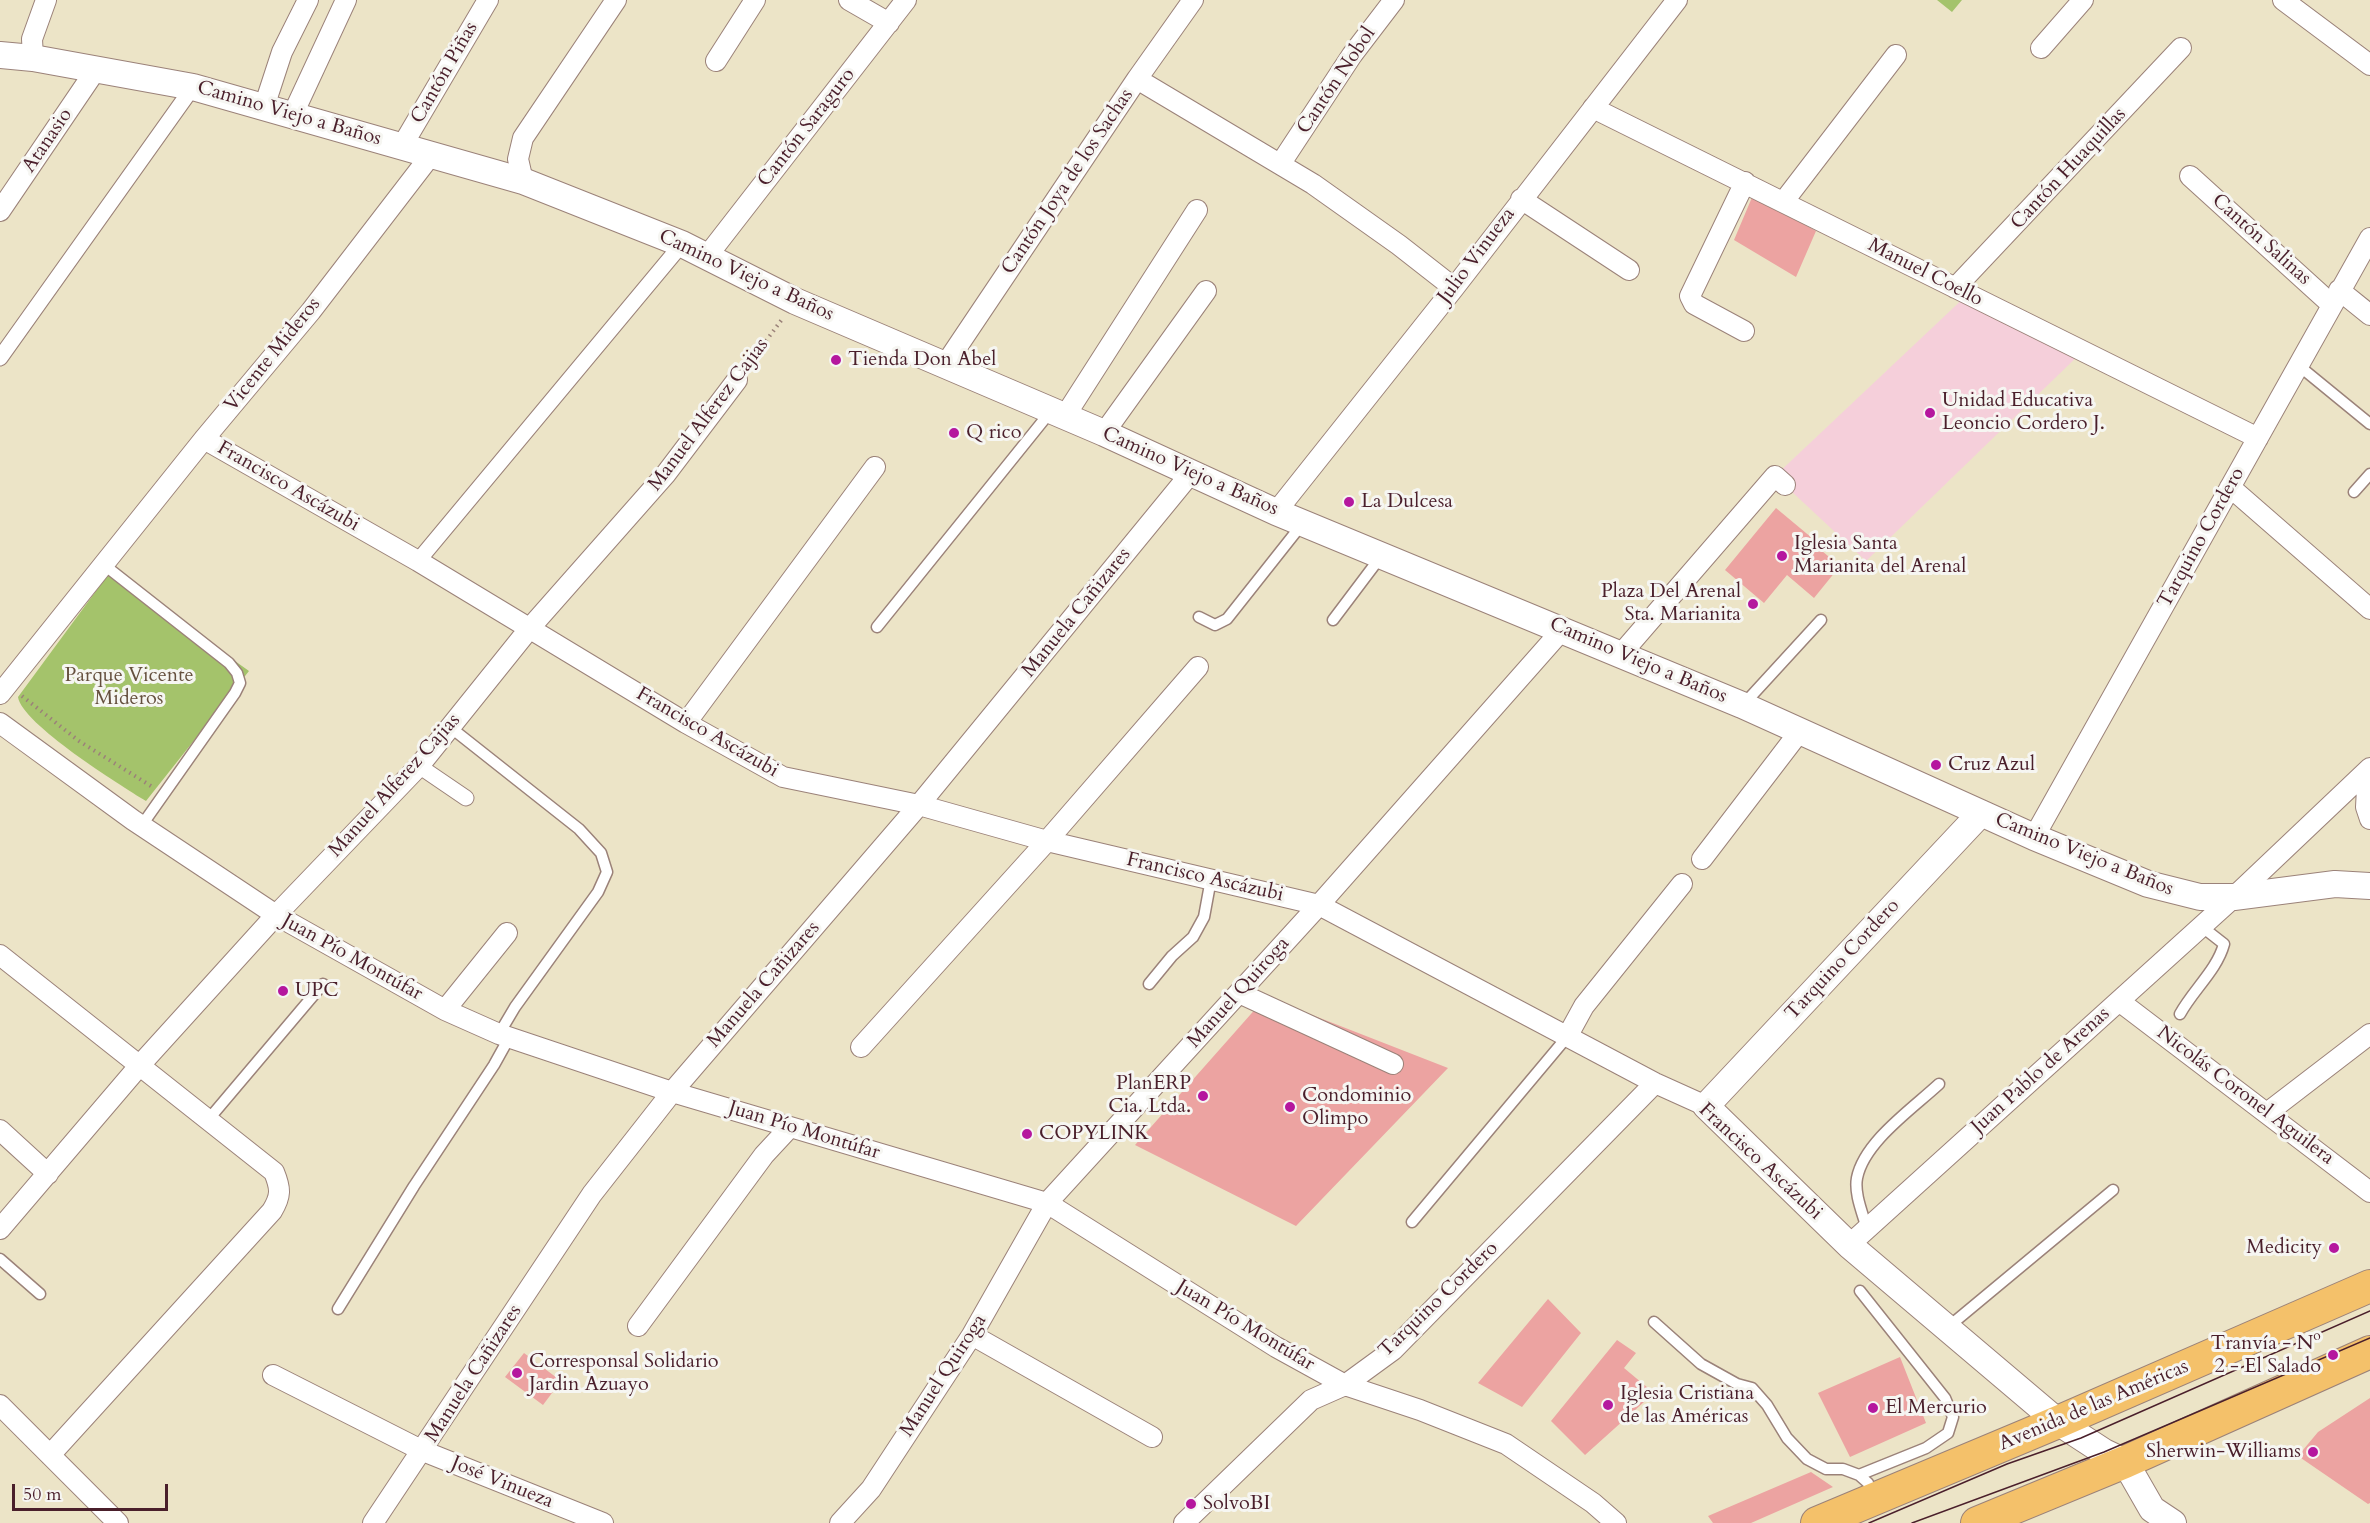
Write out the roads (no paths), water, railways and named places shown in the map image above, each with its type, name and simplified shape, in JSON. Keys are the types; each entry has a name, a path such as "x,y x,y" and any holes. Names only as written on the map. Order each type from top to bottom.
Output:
{"main road":[{"name":"Avenida de las Américas","path":"1817,1523 1866,1487 1931,1461 2058,1422 2370,1286"},
{"path":"1977,1523 2125,1462 2370,1352"}],"street":[{"path":"33,58 32,39 46,0"},
{"path":"264,108 282,52 308,0"},
{"path":"293,114 346,0"},
{"name":"Cantón Piñas","path":"402,146 488,0"},
{"path":"523,181 518,159 523,138 616,0"},
{"path":"716,61 755,0"},
{"path":"849,0 889,22"},
{"name":"Cantón Saraguro","path":"708,255 906,0"},
{"name":"Cantón Joya de los Sachas","path":"945,365 1137,79 1193,0"},
{"name":"Cantón Nobol","path":"1281,164 1352,55 1394,0"},
{"name":"Julio Vinueza","path":"1276,512 1454,288 1677,0"},
{"path":"2041,48 2083,0"},
{"path":"2283,0 2370,65"},
{"name":"Cantón Huaquillas","path":"1955,288 2181,48"},
{"name":"Camino Viejo a Baños","path":"0,55 33,58 193,87 523,181 708,255 795,301 1104,433 1276,512 1743,705 2034,837 2162,889 2200,897 2234,897 2335,884 2370,886"},
{"path":"1784,201 1896,55"},
{"name":"Atanasio","path":"0,211 95,71"},
{"path":"1137,79 1281,164 1363,219 1454,288"},
{"path":"0,358 193,87"},
{"name":"Manuel Coello","path":"1593,108 2258,438"},
{"name":"Vicente Mideros","path":"0,694 204,439 311,311 431,155"},
{"name":"Cantón Salinas","path":"2190,176 2335,297 2370,315"},
{"path":"1744,331 1694,304 1690,296 1745,182"},
{"path":"1521,200 1629,270"},
{"path":"1058,414 1197,210"},
{"name":"Tarquino Cordero","path":"2034,837 2370,238"},
{"path":"418,561 682,244"},
{"path":"1104,433 1206,291"},
{"name":"Manuel Alferez Cajias","path":"0,1227 140,1065 276,915 419,766 529,629 665,475 737,380"},
{"name":"Francisco Ascázubi","path":"204,439 418,561 686,723 783,777 919,805 1047,841 1319,905 1654,1083 1706,1106 1858,1237 1947,1328 2058,1422 2104,1452 2125,1462"},
{"path":"686,723 875,467"},
{"name":"Manuela Cañizares","path":"373,1523 592,1194 672,1092 919,805 1191,473"},
{"path":"1621,654 1775,476 1785,485"},
{"path":"2230,487 2370,609"},
{"name":"Manuel Quiroga","path":"840,1523 871,1489 972,1335 1047,1203 1319,905 1562,630"},
{"path":"861,1047 1047,841 1198,667"},
{"name":"Juan Pío Montúfar","path":"0,723 142,825 276,915 445,1010 504,1036 672,1092 1047,1203 1276,1347 1345,1385 1420,1410 1506,1444 1593,1503 1616,1523"},
{"path":"1702,859 1800,731"},
{"path":"419,766 466,798"},
{"path":"2369,769 2366,807 2370,819"},
{"name":"Juan Pablo de Arenas","path":"1858,1237 2234,897 2369,769"},
{"name":"Tarquino Cordero","path":"1706,1106 1981,813"},
{"path":"1567,1037 1584,1006 1682,884"},
{"path":"445,1010 507,933"},
{"path":"0,955 274,1172 280,1187 279,1198 272,1211 50,1455"},
{"path":"1239,993 1393,1064"},
{"name":"Nicolás Coronel Aguilera","path":"2119,1001 2370,1192"},
{"path":"2267,1113 2370,1034"},
{"name":"Tarquino Cordero","path":"1184,1523 1311,1400 1345,1385 1393,1350 1654,1083"},
{"path":"638,1326 764,1155 790,1127"},
{"path":"0,1130 48,1174"},
{"path":"972,1335 1152,1437"},
{"name":"José Vinueza","path":"273,1376 423,1451 603,1523"},
{"path":"0,1405 118,1523"},
{"path":"2125,1462 2155,1518"}],"lane":[{"path":"2298,365 2370,424"},
{"path":"877,627 1058,414"},
{"path":"2354,492 2370,474"},
{"path":"1199,617 1215,625 1227,619 1303,523"},
{"path":"1333,620 1382,555"},
{"path":"103,564 229,663 237,673 240,682 235,693 142,825"},
{"path":"1743,705 1821,620"},
{"path":"338,1309 414,1186 494,1065 515,1007 598,892 607,872 601,853 579,829 450,727"},
{"path":"1149,984 1172,956 1193,937 1204,917 1211,879"},
{"path":"2180,1014 2222,952 2224,944 2201,926"},
{"path":"208,1120 323,984"},
{"path":"1412,1222 1567,1037"},
{"path":"1858,1237 1857,1179 1869,1149 1939,1084"},
{"path":"1947,1328 2113,1190"},
{"path":"0,1259 40,1294"},
{"path":"1860,1291 1945,1398 1953,1417 1948,1433 1931,1461"},
{"path":"1654,1322 1701,1364 1737,1384 1752,1388 1767,1405 1787,1438 1807,1459 1826,1469 1843,1469 1866,1487"}],"tram line":[{"path":"1869,1523 2007,1464 2081,1438 2370,1311"},
{"path":"1912,1523 2104,1452 2370,1338"}],"place":[{"name":"Tienda Don Abel","path":"836,360"},
{"name":"Unidad Educativa Leoncio Cordero J.","path":"1930,413"},
{"name":"Q rico","path":"954,433"},
{"name":"La Dulcesa","path":"1349,502"},
{"name":"Iglesia Santa Marianita del Arenal","path":"1782,556"},
{"name":"Plaza Del Arenal Sta. Marianita","path":"1753,604"},
{"name":"Cruz Azul","path":"1936,765"},
{"name":"UPC","path":"283,991"},
{"name":"PlanERP Cia. Ltda.","path":"1203,1096"},
{"name":"Condominio Olimpo","path":"1290,1107"},
{"name":"COPYLINK","path":"1027,1134"},
{"name":"Medicity","path":"2334,1248"},
{"name":"Tranvía - Nº 2 - El Salado","path":"2333,1355"},
{"name":"Corresponsal Solidario Jardin Azuayo","path":"517,1373"},
{"name":"Iglesia Cristiana de las Américas","path":"1608,1405"},
{"name":"El Mercurio","path":"1873,1408"},
{"name":"Sherwin-Williams","path":"2313,1452"},
{"name":"SolvoBI","path":"1191,1504"}],"park label":[{"name":"Parque Vicente Mideros","path":"129,688"}]}
